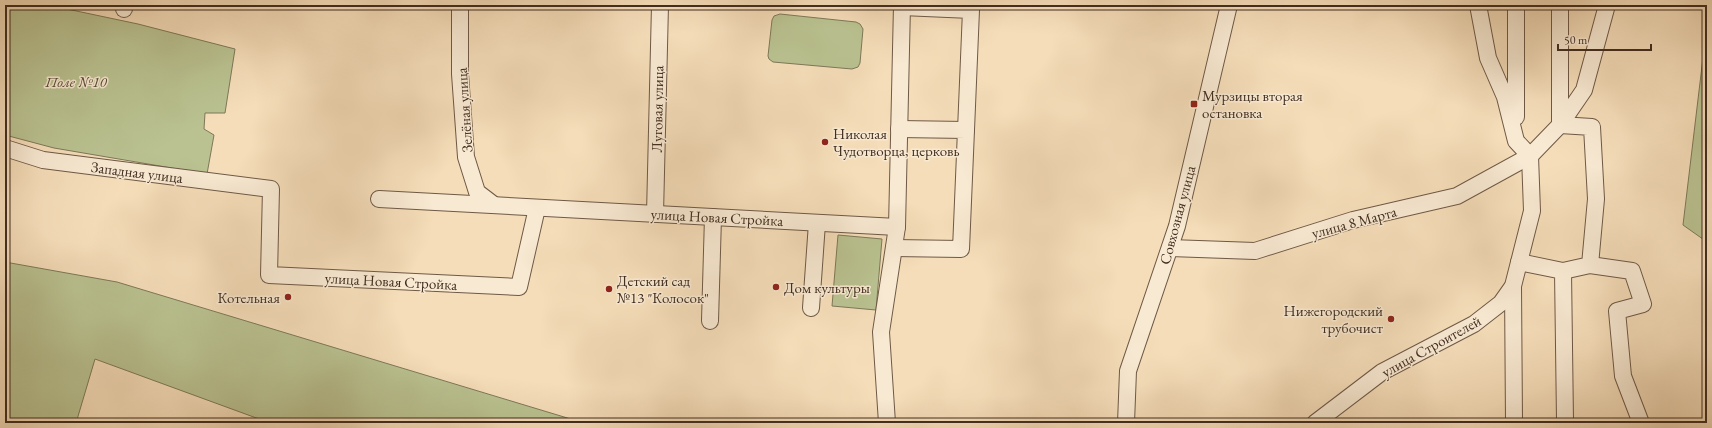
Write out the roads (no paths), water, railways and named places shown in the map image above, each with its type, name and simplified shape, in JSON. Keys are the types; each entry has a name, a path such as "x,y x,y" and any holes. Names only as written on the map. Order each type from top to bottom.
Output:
{"street":[{"name":"Зелёная улица","path":"460,5 460,74 466,157 477,192 494,205"},
{"name":"Луговая улица","path":"655,214 660,5"},
{"name":"Совхозная улица","path":"1126,423 1128,371 1177,226 1229,5"},
{"path":"1478,5 1488,58 1505,97 1516,141 1530,156"},
{"path":"1516,5 1516,141"},
{"path":"1560,5 1560,125 1592,127 1596,199 1590,265"},
{"name":"улица 8 Марта","path":"1170,248 1255,251 1353,220 1457,196 1530,156 1560,125 1584,90 1607,5"},
{"path":"887,423 881,332 897,227 902,6 971,8 961,249 894,248"},
{"path":"899,129 966,130"},
{"name":"Западная улица","path":"5,148 43,160 270,188"},
{"name":"улица Строителей","path":"1315,423 1382,372 1474,324 1501,303 1513,286 1532,211 1530,156"},
{"name":"улица Новая Стройка","path":"270,188 269,275 519,286 537,208"},
{"name":"улица Новая Стройка","path":"379,199 897,227"},
{"path":"710,321 713,217"},
{"path":"811,308 817,223"},
{"path":"1519,262 1563,271 1590,265 1632,271 1643,304 1617,311 1623,376 1641,423"},
{"path":"1563,271 1566,421 1564,423"},
{"path":"1513,286 1514,423"}],"place":[{"name":"Мурзицы вторая остановка","path":"1194,104"},
{"name":"Николая Чудотворца, церковь","path":"825,142"},
{"name":"Дом культуры","path":"776,287"},
{"name":"Детский сад №13 \"Колосок\"","path":"609,289"},
{"name":"Котельная","path":"288,297"},
{"name":"Нижегородский трубочист","path":"1391,319"}],"park label":[{"name":"Поле №10","path":"76,81"}]}
